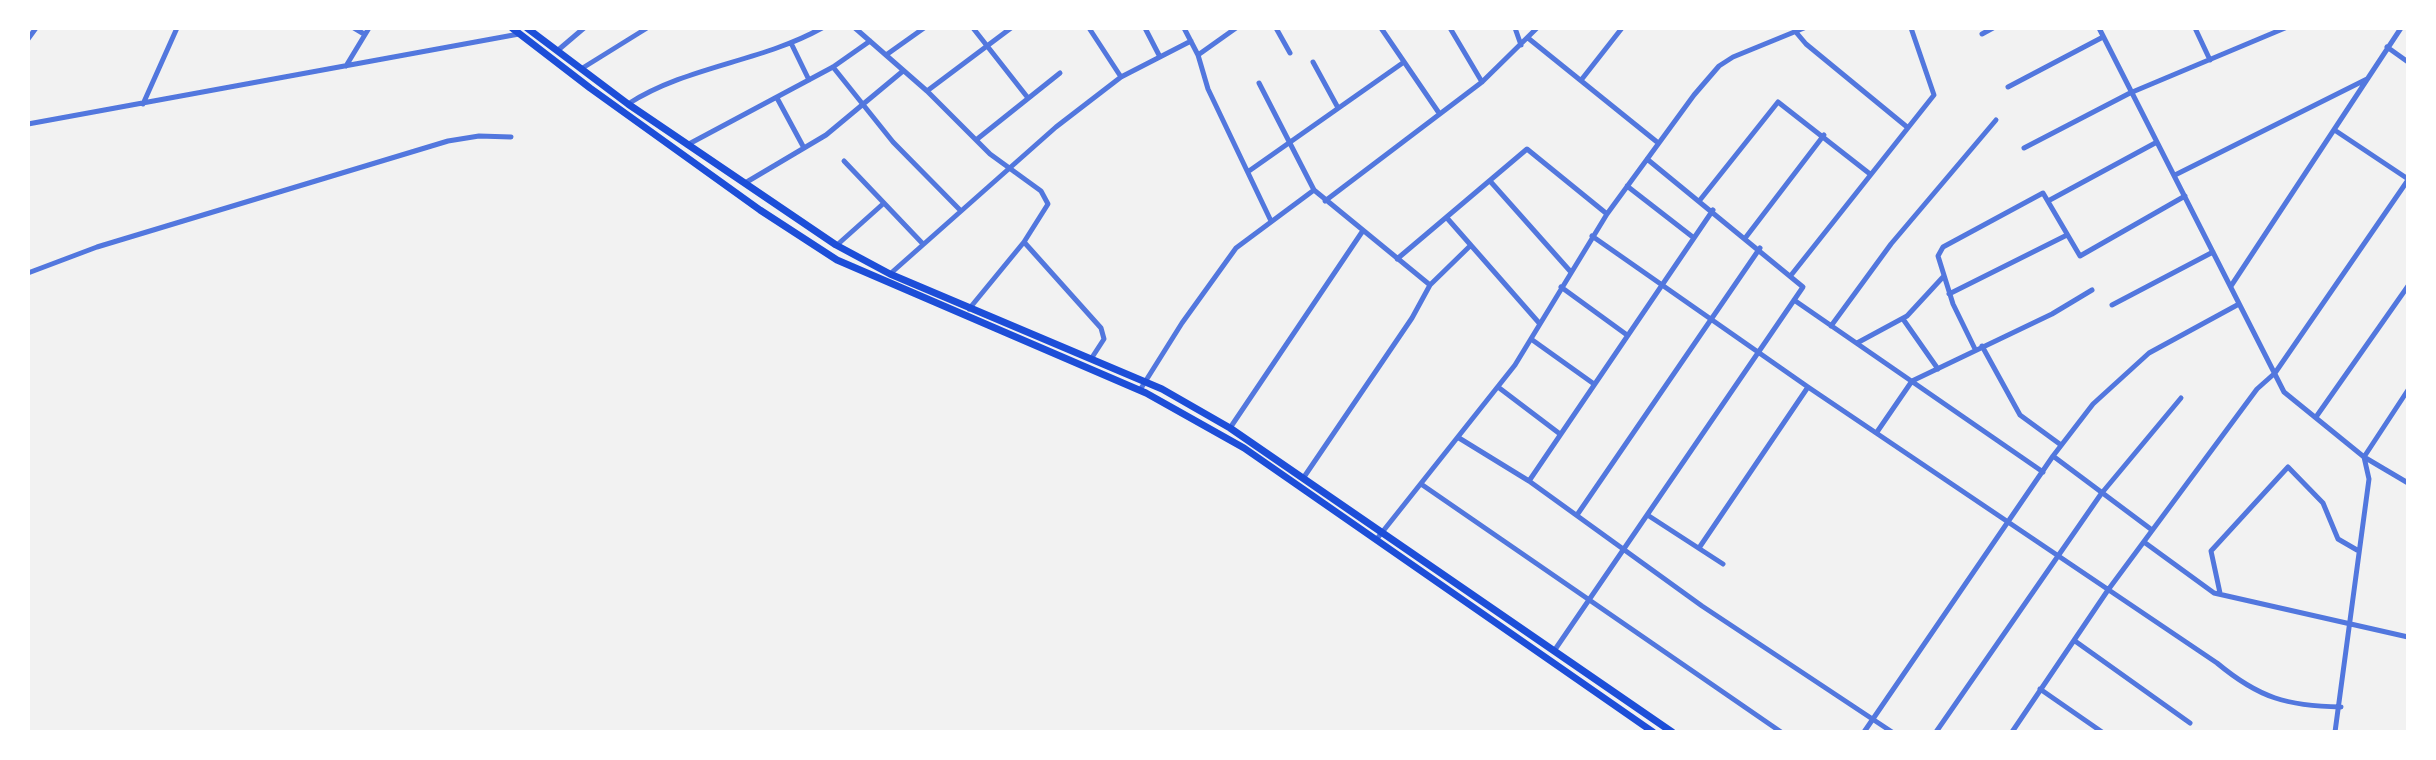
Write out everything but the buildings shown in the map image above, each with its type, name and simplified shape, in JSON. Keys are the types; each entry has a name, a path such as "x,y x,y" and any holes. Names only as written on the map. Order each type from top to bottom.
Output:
{"main road":[{"path":"512,28 590,88 800,236 860,272 1140,390 1244,448 1653,732"},
{"path":"527,28 628,104 836,245 890,274 1145,382 1230,428 1672,732"}],"street":[{"path":"29,36 36,28"},
{"path":"143,104 177,28"},
{"path":"354,28 364,34"},
{"path":"345,67 369,28"},
{"path":"557,51 584,28"},
{"path":"581,69 647,28"},
{"path":"628,104 652,88 791,43 822,28"},
{"path":"855,28 927,91 976,140 1041,191 1048,209 965,317"},
{"path":"886,55 924,28"},
{"path":"973,28 1028,98"},
{"path":"927,91 1011,28"},
{"path":"1089,28 1121,77"},
{"path":"1145,28 1160,57"},
{"path":"1184,28 1198,55 1208,89 1271,221"},
{"path":"1198,55 1236,28"},
{"path":"1276,28 1290,53"},
{"path":"1381,28 1439,113"},
{"path":"1450,28 1482,82"},
{"path":"1515,28 1521,45"},
{"path":"1325,201 1482,82 1537,28"},
{"path":"1582,79 1622,28"},
{"path":"1376,540 1498,387 1607,214 1657,142 1719,66 1733,57 1804,28"},
{"path":"1792,274 1934,95 1911,28"},
{"path":"1982,34 1993,28"},
{"path":"2099,28 2284,392 2364,457 2408,483"},
{"path":"2195,28 2210,60"},
{"path":"2024,148 2130,93 2284,28"},
{"path":"2230,287 2336,131 2401,28"},
{"path":"1795,31 1806,44 1907,127"},
{"path":"28,124 520,34"},
{"path":"2008,87 2103,37"},
{"path":"1528,38 1657,142"},
{"path":"687,145 833,67 870,41"},
{"path":"890,274 1007,167 1121,77 1191,41"},
{"path":"791,43 809,80"},
{"path":"2387,47 2408,62"},
{"path":"1313,62 1337,106"},
{"path":"1249,171 1337,106 1404,62"},
{"path":"833,67 893,142 961,211"},
{"path":"743,184 804,148 864,106 903,71"},
{"path":"976,140 1060,73"},
{"path":"2175,175 2368,79"},
{"path":"1259,83 1314,190 1430,285"},
{"path":"777,98 804,148"},
{"path":"1700,200 1776,103 1782,102 1870,174"},
{"path":"1831,326 1891,244 1996,120"},
{"path":"2012,732 2108,590 2257,389 2275,373 2408,180 2336,131"},
{"path":"1746,237 1824,135"},
{"path":"28,273 97,247 448,141 511,137"},
{"path":"2048,201 2157,142"},
{"path":"1397,259 1531,149 1607,214"},
{"path":"1554,651 1803,287 1792,274 1647,159"},
{"path":"844,161 923,244"},
{"path":"1490,181 1570,271"},
{"path":"1627,186 1694,238"},
{"path":"1140,390 1236,248 1314,190"},
{"path":"2061,445 2020,415 1949,294 1938,256 1943,247 2041,194 2080,256 2185,196"},
{"path":"836,245 884,203"},
{"path":"1529,481 1713,210"},
{"path":"1447,218 1540,324"},
{"path":"1230,428 1362,232"},
{"path":"1949,294 2067,235"},
{"path":"1592,236 2257,693 2304,706 2341,707"},
{"path":"1024,242 1101,328 1104,339 1091,359"},
{"path":"1304,477 1412,318 1430,285 1470,246"},
{"path":"1577,515 1760,248"},
{"path":"2112,305 2213,252"},
{"path":"1857,344 1903,319 1944,276"},
{"path":"2316,417 2408,286"},
{"path":"1561,287 1627,335"},
{"path":"1877,432 1912,381 2092,290"},
{"path":"1794,300 2043,472"},
{"path":"1864,732 2053,456 2093,404 2141,359 2239,304"},
{"path":"1903,319 1938,369"},
{"path":"1531,339 1594,384"},
{"path":"1498,387 1560,434"},
{"path":"1699,548 1808,387"},
{"path":"2335,732 2341,707 2357,550 2369,479 2364,457 2408,390"},
{"path":"1936,732 2101,494 2181,398"},
{"path":"1459,438 1529,481 1622,550 1892,732"},
{"path":"2053,456 2152,530"},
{"path":"2221,594 2211,551 2288,467 2323,503 2338,539 2357,550"},
{"path":"1421,484 1781,732"},
{"path":"1649,516 1723,564"},
{"path":"2144,542 2209,590 2408,637"},
{"path":"2075,641 2190,723"},
{"path":"2040,689 2102,732"}]}
